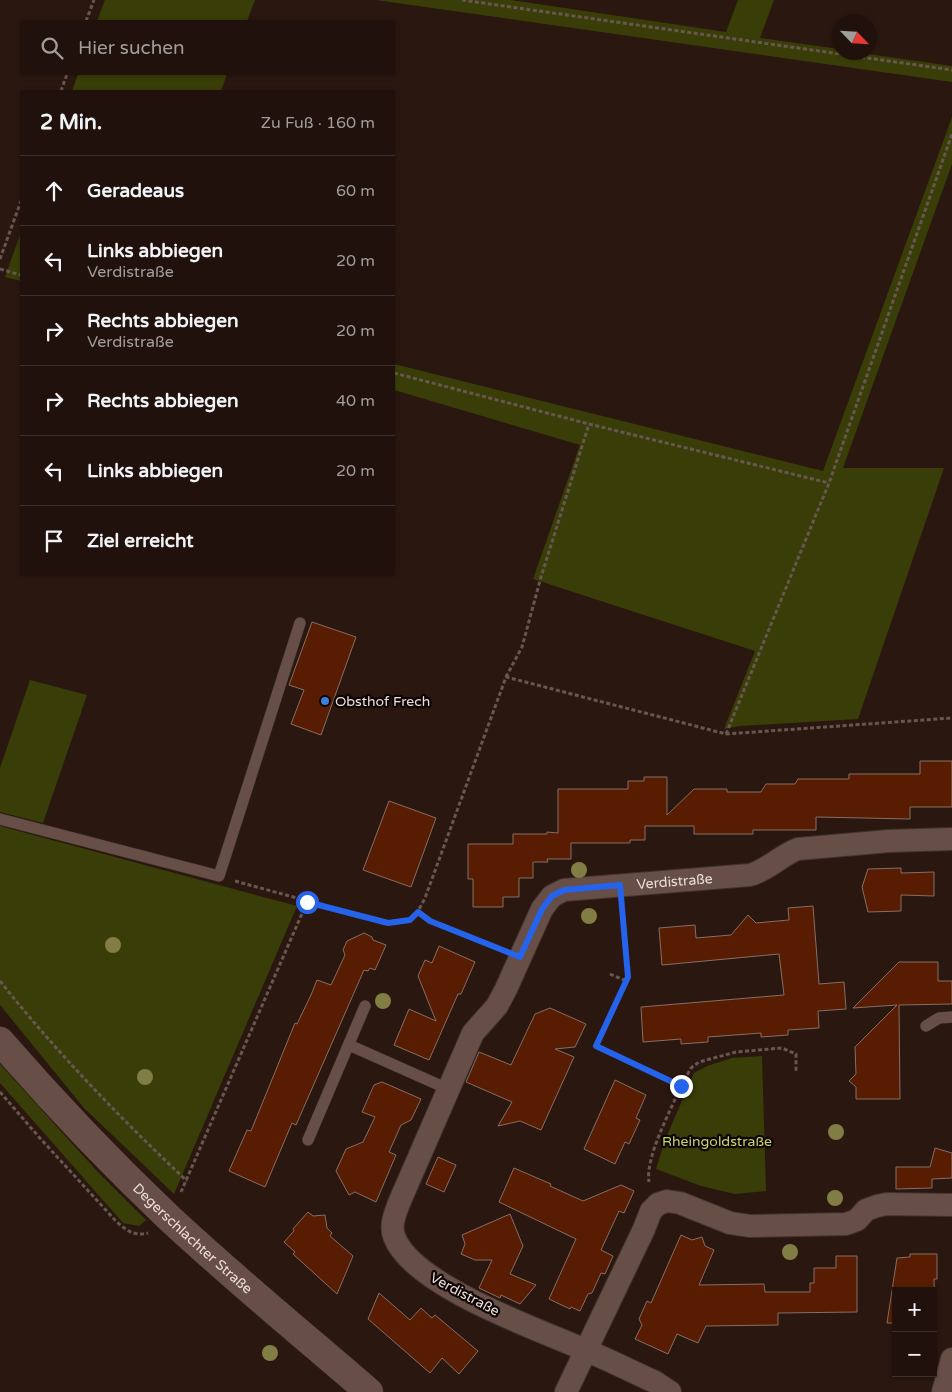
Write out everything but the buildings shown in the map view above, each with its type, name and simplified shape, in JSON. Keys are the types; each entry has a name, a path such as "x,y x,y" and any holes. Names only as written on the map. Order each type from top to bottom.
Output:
{"street":[{"name":"Verdistraße","path":"586,1350 511,1318 448,1287 414,1264 397,1244 393,1236 392,1226 394,1216 473,1033 497,1006 542,909 552,896 564,890 750,875 757,873 798,848 889,841 952,839"},
{"name":"Degerschlachter Straße","path":"0,1041 92,1142 168,1216 236,1278 370,1392"},
{"path":"566,1392 651,1211 658,1204 667,1201 680,1203 730,1223 750,1226 846,1224 857,1220 866,1210 887,1204 952,1205"},
{"path":"586,1350 656,1382 670,1392"},
{"path":"943,1392 952,1359"}],"lane":[{"path":"0,819 219,876 300,623"},
{"path":"308,1140 365,1006"},
{"path":"926,1026 939,1018 952,1017"},
{"path":"348,1045 448,1088"}],"path":[{"path":"86,20 94,0"},
{"path":"462,0 952,70"},
{"path":"61,90 67,75"},
{"path":"726,734 829,483 952,134"},
{"path":"0,259 20,204"},
{"path":"0,269 20,275"},
{"path":"395,373 589,424 829,483"},
{"path":"219,876 388,923 410,920 418,912 425,898 506,677 522,646 541,576 589,424"},
{"path":"506,677 726,734 952,718"},
{"path":"620,885 628,977 596,1046 681,1086"},
{"path":"0,981 101,1097 187,1181 307,902"},
{"path":"418,912 430,921 520,957"},
{"path":"610,974 626,981"},
{"path":"658,1204 650,1189 648,1177 651,1161 681,1086 691,1068 699,1062 736,1052 782,1048 796,1054 796,1073"},
{"path":"0,1092 125,1230 144,1234 157,1228 168,1216"}],"green space":[{"path":"105,0 255,0 247,20 97,20"},
{"path":"376,0 511,0 726,32 738,0 774,0 760,38 832,48 832,60 877,60 877,55 952,66 952,82"},
{"path":"78,75 227,75 221,90 72,90"},
{"path":"952,117 952,164 843,468 944,468 858,719 740,726 724,729 755,651 533,579 580,445 395,390 395,364 823,471"},
{"path":"20,235 20,281 5,277"},
{"path":"30,680 87,695 43,823 0,812 0,768"},
{"path":"0,826 297,906 174,1194 84,1108 0,1005"},
{"name":"Rheingoldstraße","path":"762,1056 766,1191 735,1194 701,1186 656,1169 665,1140 694,1073 707,1066 732,1058"},
{"path":"0,1064 97,1171 146,1220 139,1226 123,1223 0,1083"}],"place":[{"name":"Obsthof Frech","path":"325,701"}],"route":[{"path":"307,902 388,923 410,920 418,912 430,921 520,957 542,909 552,896 564,890 620,885 628,977 596,1046 681,1086"}]}
